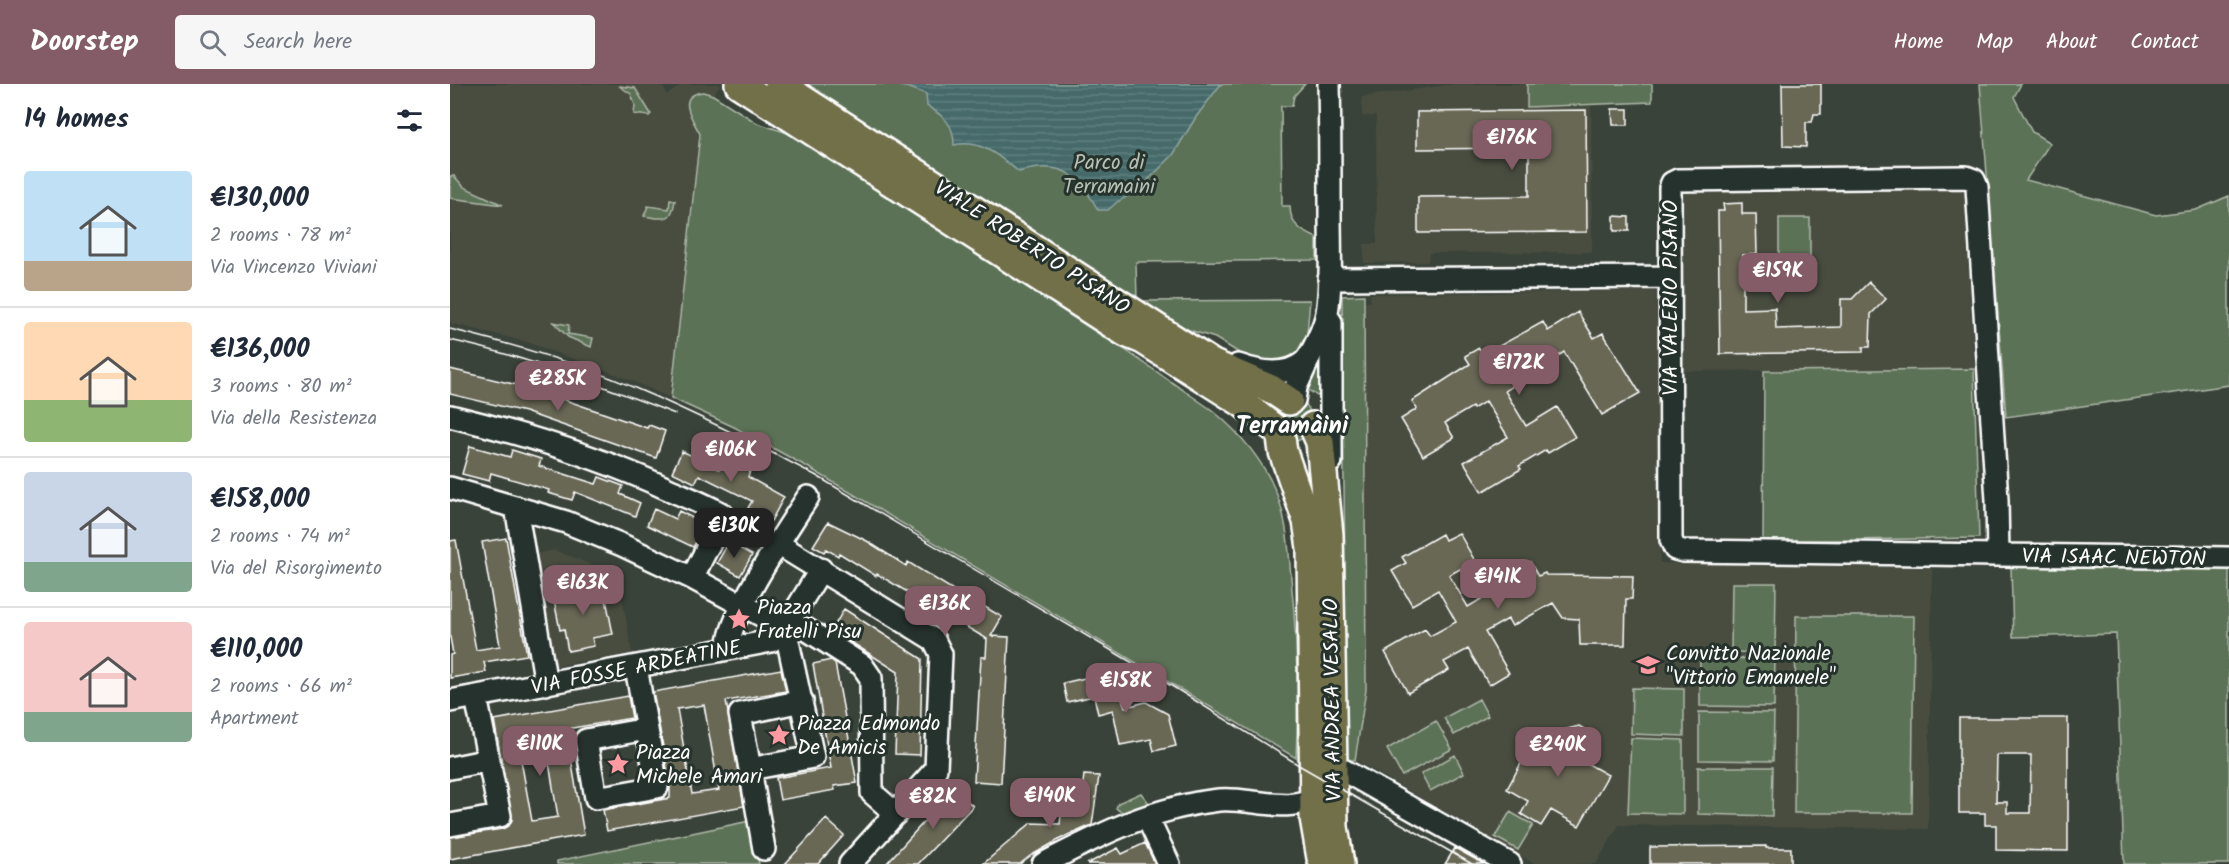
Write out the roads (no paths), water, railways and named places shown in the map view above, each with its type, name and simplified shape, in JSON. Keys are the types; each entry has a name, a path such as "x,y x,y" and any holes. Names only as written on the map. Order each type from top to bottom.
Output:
{"main road":[{"name":"VIALE ROBERTO PISANO","path":"739,84 1126,333 1143,340 1232,396 1277,433"},
{"name":"VIALE ROBERTO PISANO","path":"779,84 1213,364 1291,400"},
{"name":"VIALE ROBERTO PISANO","path":"1126,333 1139,348 1198,387 1244,424"},
{"path":"1291,400 1306,404 1311,410 1314,422 1306,437 1301,440 1288,441 1277,433 1273,415 1277,408 1291,400"},
{"name":"VIA ANDREA VESALIO","path":"1314,422 1320,442 1329,535 1334,827 1340,864"},
{"name":"VIA ANDREA VESALIO","path":"1244,424 1262,444 1285,482 1297,519 1311,589"},
{"name":"VIA ANDREA VESALIO","path":"1277,433 1307,521 1311,548 1314,797 1317,836 1323,864"}],"street":[{"name":"VIA ANDREA VESALIO","path":"1291,400 1327,315 1329,84"},
{"name":"VIA VALERIO PISANO","path":"1966,177 1974,180 1977,187 1997,500 1998,555 1683,551 1675,549 1671,540 1669,277 1670,188 1672,183 1678,180 1966,177"},
{"path":"1329,279 1669,277"},
{"name":"VIA ANDREA VESALIO","path":"1327,315 1331,322 1333,524 1329,535"},
{"path":"1194,351 1260,372 1290,369 1303,363 1310,355"},
{"path":"1314,422 1330,394"},
{"path":"450,416 537,440 600,461 722,514 721,521 692,578"},
{"path":"450,488 566,522 603,537 692,578 785,628 806,629 862,664 871,678 872,793 896,814"},
{"path":"728,649 728,637 744,604 808,496"},
{"path":"516,507 546,684"},
{"path":"778,544 934,640 941,654 936,769 850,864"},
{"name":"VIA ISAAC NEWTON","path":"1998,555 2229,558"},
{"name":"VIA FOSSE ARDEATINE","path":"450,702 771,641 785,628 821,570"},
{"path":"750,769 813,757 785,628"},
{"path":"636,668 647,729"},
{"path":"450,825 500,816 477,697"},
{"path":"764,849 740,714 802,701"},
{"path":"450,768 489,760"},
{"path":"1334,765 1510,864"},
{"path":"1043,864 1113,828 1181,806 1222,800 1277,804 1306,803 1314,797"},
{"path":"1277,804 1317,836"},
{"path":"1147,817 1169,864"}],"water":[{"path":"890,84 1221,84 1196,117 1173,155 1137,191 1108,210 1098,210 1083,187 1067,173 1046,168 1019,172 989,150 973,144 954,145 950,126 943,117 927,106 926,94"}],"tram line":[{"path":"450,329 548,356 619,381 708,421 794,464 1175,688 1302,767 1472,864"},
{"path":"450,340 536,363 675,414"}],"place":[{"name":"Piazza Fratelli Pisu","path":"739,619"},
{"name":"Convitto Nazionale \"Vittorio Emanuele\"","path":"1648,665"},
{"name":"Piazza Edmondo De Amicis","path":"779,735"},
{"name":"Piazza Michele Amari","path":"618,764"}],"district":[{"name":"Terramàini","path":"1292,425"}],"park label":[{"name":"Parco di Terramaini","path":"1109,174"}]}
